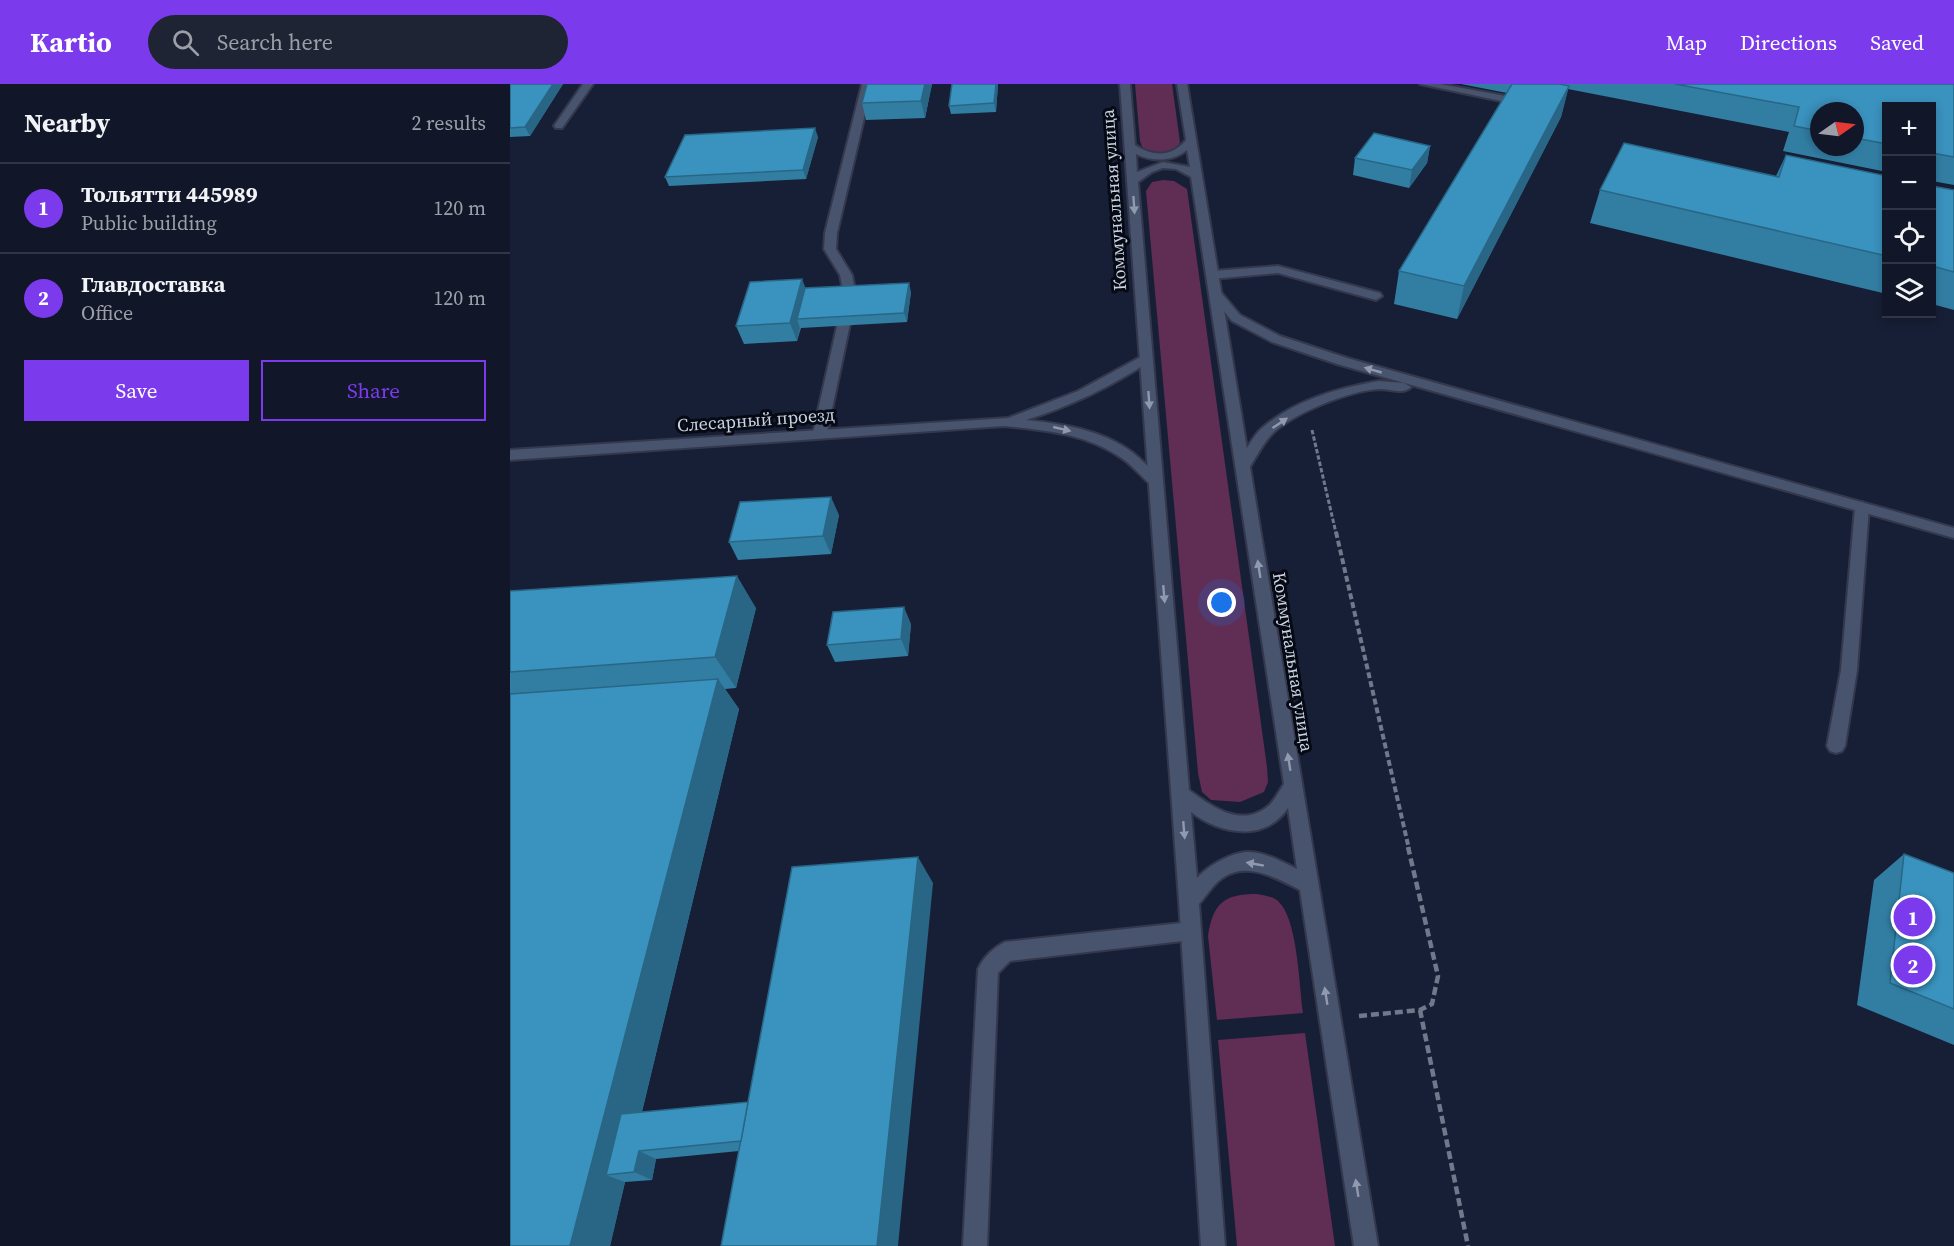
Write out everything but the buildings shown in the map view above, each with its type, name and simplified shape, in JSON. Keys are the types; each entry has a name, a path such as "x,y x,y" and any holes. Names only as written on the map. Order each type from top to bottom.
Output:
{"main road":[{"path":"559,126 588,84"},
{"path":"820,433 850,295 846,275 830,249 831,233 867,84"},
{"name":"Коммунальная улица","path":"1125,84 1181,794 1213,1246"},
{"name":"Коммунальная улица","path":"1182,84 1366,1246"},
{"path":"1425,84 1506,99"},
{"path":"1129,146 1139,154 1165,158 1184,151 1191,140"},
{"path":"1132,181 1148,168 1160,165 1184,167 1196,175"},
{"path":"1212,275 1278,269 1376,296"},
{"path":"1215,293 1236,318 1276,339 1342,361 1954,533"},
{"name":"Слесарный проезд","path":"1004,422 1077,399 1119,377 1146,358"},
{"path":"1243,467 1266,432 1306,406 1347,391 1379,385 1450,392"},
{"name":"Слесарный проезд","path":"510,455 1004,422 1052,426 1081,433 1106,443 1127,456 1155,481"},
{"path":"1836,746 1849,670 1862,507"},
{"path":"1181,794 1213,818 1246,825 1274,813 1293,785"},
{"path":"1189,901 1215,872 1247,861 1276,868 1309,885"},
{"path":"975,1246 988,969 1005,952 1191,931"}],"path":[{"path":"1306,406 1438,976 1432,1004 1420,1010 1355,1016"},
{"path":"1420,1010 1468,1246"}],"shaded area":[{"path":"1135,84 1172,84 1180,142 1178,148 1160,153 1143,149 1140,141"},
{"path":"1174,181 1187,189 1267,767 1268,782 1264,792 1240,802 1211,800 1202,792 1198,773 1146,191 1152,182"},
{"path":"1246,894 1257,894 1277,900 1285,911 1297,954 1303,1013 1217,1020 1208,936 1210,925 1217,908 1228,899"},
{"path":"1305,1033 1335,1246 1237,1246 1218,1040"}],"place":[{"name":"Тольятти 445989","path":"1913,917"},
{"name":"Главдоставка","path":"1913,965"}]}
